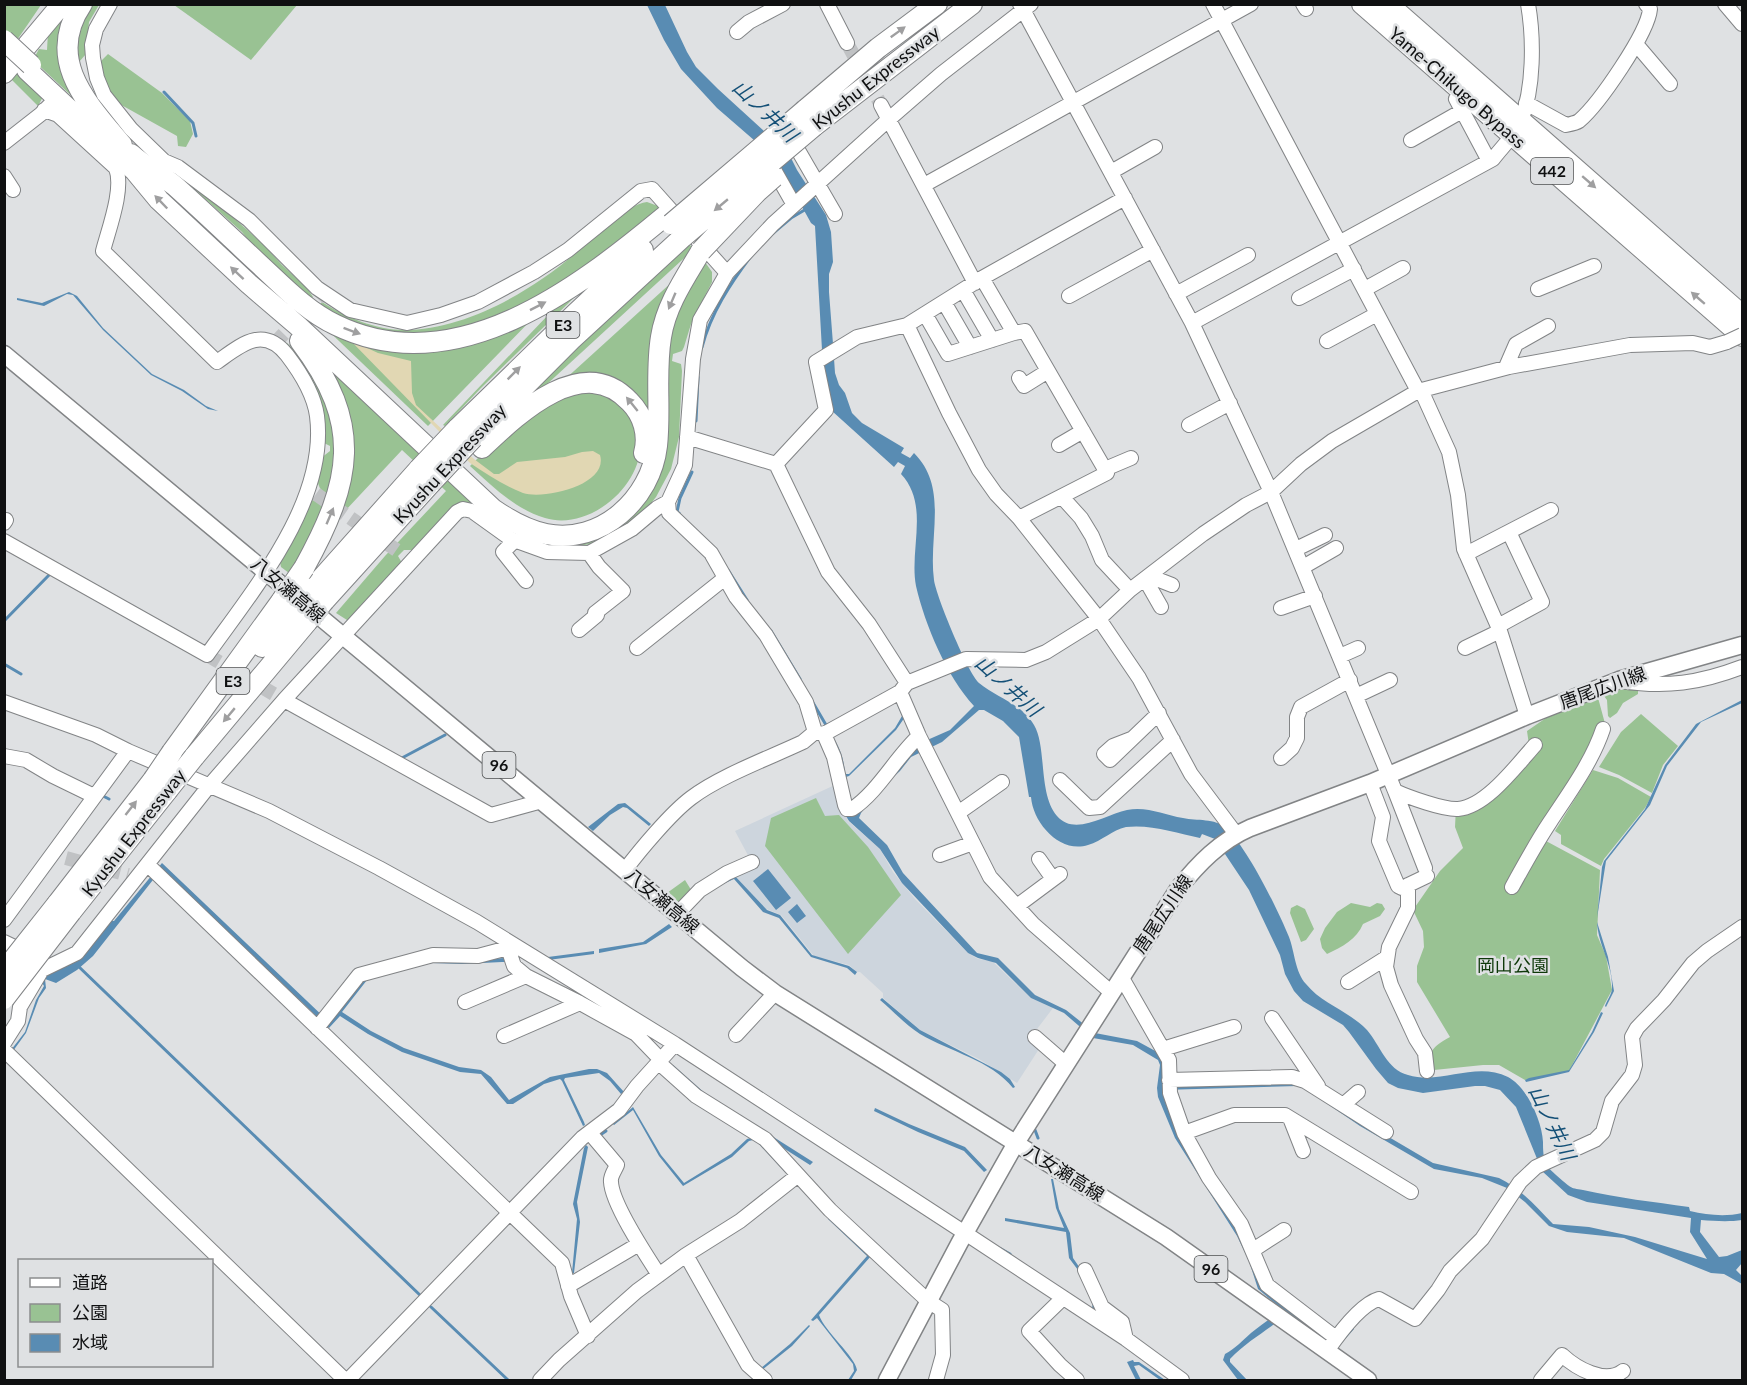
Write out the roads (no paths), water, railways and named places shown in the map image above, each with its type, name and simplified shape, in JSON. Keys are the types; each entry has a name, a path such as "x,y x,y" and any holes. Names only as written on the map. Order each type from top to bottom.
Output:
{"highway":[{"path":"4,73 62,4"},
{"path":"82,4 68,34 69,64 84,98 126,150"},
{"name":"Kyushu Expressway","path":"809,120 878,48 937,4"},
{"name":"Yame-Chikugo Bypass","path":"1362,4 1519,120 1737,338"},
{"name":"Yame-Chikugo Bypass","path":"1395,7 1519,120 1743,315"},
{"name":"Kyushu Expressway","path":"160,785 172,752 299,615 323,599 429,481 471,438 574,315 674,225 809,120 964,10"},
{"path":"4,40 135,171 159,200 298,326 493,509 529,530 548,535 584,532 602,526 614,519 638,497 647,482 657,446 661,335 669,309 679,287 701,251 757,192 809,120"},
{"path":"4,48 126,150 172,183 316,314 336,325 382,341 411,344 460,338 486,331 563,294 619,255 674,225"},
{"path":"286,289 313,324 430,436 495,496 521,515 534,521 562,525 581,523 599,516 617,504 630,489 640,469 645,448 645,433 641,417 633,404 621,392 608,386 592,383 570,384 537,400 514,417 471,438 429,481 323,599"},
{"path":"271,303 322,372 344,432 344,455 338,495 318,543 304,568 299,615"},
{"name":"Kyushu Expressway","path":"4,971 64,908 160,785 194,757 268,668 299,615"},
{"name":"Kyushu Expressway","path":"10,1002 64,908"}],"main road":[{"name":"八女瀬高線","path":"5,356 775,993 1166,1237 1274,1301 1332,1343 1368,1380"},
{"name":"唐尾広川線","path":"887,1380 1016,1143 1178,889 1198,864 1235,835 1370,783 1392,783 1527,716 1619,680 1743,645"}],"street":[{"path":"110,4 96,29 92,45 97,78 104,95 131,129 164,161 178,167 249,220 317,288 350,310 407,323 441,315 478,302 534,272 568,250 641,190 652,189 727,273"},
{"path":"737,32 749,22 783,4"},
{"path":"827,4 848,43"},
{"path":"1212,4 1377,314 1420,390 1449,452 1458,495 1464,549 1499,628 1527,716"},
{"path":"924,185 1251,4"},
{"path":"1192,323 1493,159 1519,120 1529,90 1532,28 1528,4"},
{"path":"1519,120 1566,125 1578,122 1614,79 1635,44 1650,16 1650,9 1646,4"},
{"path":"1725,4 1743,24"},
{"path":"922,742 905,749 892,768 852,809 847,809 834,757 819,733 806,702 784,663 766,635 736,597 711,553 669,513 668,502 685,465 693,359 700,320 727,273 773,224 815,185 941,74 1025,6 1073,102 1192,323 1296,549 1426,872 1402,888 1398,886 1378,841 1383,817 1370,783"},
{"path":"1635,44 1670,84"},
{"path":"78,74 93,58"},
{"path":"1458,97 1456,99 1489,161"},
{"path":"881,105 973,284 992,340"},
{"path":"4,143 49,106 116,168 119,176 118,188 103,251 217,362 248,340 258,339 272,342 285,353 311,395 317,414 318,442 312,491 266,572 207,655 4,541"},
{"path":"1411,140 1462,111"},
{"path":"789,134 815,185 835,214"},
{"path":"1111,172 1155,147"},
{"path":"767,159 796,203"},
{"path":"4,176 13,190"},
{"path":"776,464 826,410 816,362 820,358 858,337 908,325 973,284 1125,198"},
{"path":"1069,296 1153,250"},
{"path":"1176,294 1248,255"},
{"path":"1538,289 1594,266"},
{"path":"1365,290 1403,268"},
{"path":"1299,298 1354,269"},
{"path":"973,284 1014,333"},
{"path":"944,302 970,347"},
{"path":"925,314 948,354"},
{"path":"1327,341 1377,314"},
{"path":"908,325 979,470 996,494 1019,518 1099,619 1139,678 1191,774 1235,835"},
{"path":"1506,367 1516,344 1548,327"},
{"path":"927,367 948,354 1025,331 1107,473 1019,518"},
{"path":"625,870 674,814 708,787 803,742 903,688 966,658 1026,660 1046,652 1099,619 1130,590 1203,534 1246,505 1271,492 1301,464 1332,441 1373,415 1420,390 1506,367 1630,345 1693,343 1710,347 1737,338"},
{"path":"1019,378 1024,386 1048,371"},
{"path":"1189,425 1230,403"},
{"path":"1059,445 1083,431"},
{"path":"687,437 776,464 828,573 869,624 903,688 922,742 990,877 1033,924 1112,993"},
{"path":"1105,469 1131,458"},
{"path":"1062,497 1092,536 1102,560 1130,590"},
{"path":"4,1043 18,1021 10,1002 42,972 77,953 132,877 148,865 209,786 344,636 407,558 457,512 463,509 472,511 514,540 547,552 589,553 632,529 657,508 668,502"},
{"path":"1466,554 1551,510"},
{"path":"1465,648 1542,602 1509,532"},
{"path":"1296,549 1325,535"},
{"path":"514,540 503,552 526,581"},
{"path":"1303,567 1336,548"},
{"path":"579,630 597,615 595,613 623,591 599,567 589,553"},
{"path":"1147,577 1172,585"},
{"path":"1147,577 1161,607"},
{"path":"637,648 725,578"},
{"path":"1281,608 1315,596"},
{"path":"1340,656 1358,648"},
{"path":"1619,680 1670,685 1703,681 1743,667"},
{"path":"1281,758 1292,748 1297,738 1299,702 1350,680"},
{"path":"1356,696 1390,680"},
{"path":"284,700 490,815 542,801"},
{"path":"4,702 96,735 269,812 379,868 477,922 509,946 675,1044 1126,1339 1182,1380"},
{"path":"1131,739 1159,713"},
{"path":"1512,887 1538,840 1572,788 1599,741 1603,729"},
{"path":"1060,780 1089,808 1100,807 1173,740"},
{"path":"1392,783 1408,797 1459,809 1486,797 1535,745"},
{"path":"4,920 128,751"},
{"path":"4,756 26,760 52,776 94,796"},
{"path":"958,813 1002,782"},
{"path":"940,855 973,843"},
{"path":"53,851 66,858"},
{"path":"1017,906 1057,877 1039,859"},
{"path":"677,914 703,888 727,873 752,862"},
{"path":"148,865 321,1024 509,1213 562,1263 568,1286 588,1336"},
{"path":"1408,885 1408,908 1389,947 1386,967 1391,985 1425,1053 1427,1071"},
{"path":"1332,1343 1370,1302 1378,1299 1415,1319 1450,1271 1482,1239 1515,1189 1536,1167 1594,1140 1603,1132 1612,1101 1632,1074 1635,1065 1632,1038 1637,1028 1664,1000 1693,963 1743,927"},
{"path":"4,942 42,972"},
{"path":"509,946 514,966 526,976 636,1034 659,1061 696,1096 765,1139 830,1210 928,1301 942,1311 944,1355 936,1380"},
{"path":"321,1024 359,975 433,955 478,956 509,946"},
{"path":"1348,982 1386,958"},
{"path":"465,1002 526,976"},
{"path":"1122,978 1168,1060 1170,1092 1184,1133 1209,1178 1241,1224 1274,1301"},
{"path":"736,1035 775,993"},
{"path":"504,1036 580,1003"},
{"path":"1272,1018 1323,1092"},
{"path":"1163,1050 1234,1027"},
{"path":"1035,1037 1066,1064"},
{"path":"4,1050 346,1380 582,1138 619,1110 637,1086 675,1044"},
{"path":"1169,1080 1292,1077 1305,1081 1386,1132"},
{"path":"1342,1105 1358,1092"},
{"path":"1184,1133 1234,1115 1285,1115 1411,1192"},
{"path":"1290,1118 1303,1151"},
{"path":"590,1133 617,1165 610,1179 613,1193 639,1244 659,1275"},
{"path":"540,1380 559,1360 637,1291 686,1255 740,1221 797,1176"},
{"path":"1253,1250 1284,1230"},
{"path":"568,1286 639,1244"},
{"path":"686,1255 748,1365 762,1379"},
{"path":"1085,1270 1102,1307 1122,1322 1126,1339"},
{"path":"1064,1298 1029,1331 1077,1380"},
{"path":"1541,1380 1562,1355 1579,1371 1589,1376 1612,1377 1621,1375 1623,1371"}],"water":[{"path":"647,5 665,5 696,67 789,154 826,215 831,232 833,262 829,274 829,292 835,373 839,385 845,393 852,413 862,423 904,448 901,453 910,458 914,453 925,467 934,497 934,580 946,617 960,650 979,683 1016,706 1029,717 1034,725 1038,734 1047,796 1057,816 1064,822 1082,824 1127,810 1142,809 1222,825 1235,838 1270,895 1289,937 1302,979 1312,991 1360,1023 1372,1036 1389,1063 1401,1072 1421,1077 1483,1071 1508,1077 1521,1088 1532,1105 1540,1124 1547,1166 1572,1188 1689,1207 1690,1211 1703,1214 1742,1213 1742,1220 1701,1220 1700,1232 1719,1257 1742,1250 1742,1263 1736,1270 1742,1276 1742,1284 1724,1274 1711,1273 1624,1238 1567,1232 1549,1226 1507,1188 1482,1178 1434,1169 1297,1086 1163,1090 1182,1142 1236,1227 1264,1287 1337,1344 1352,1327 1354,1329 1339,1346 1288,1313 1230,1359 1230,1362 1247,1380 1238,1380 1223,1360 1225,1354 1282,1309 1258,1289 1249,1261 1237,1236 1175,1138 1158,1097 1160,1065 1158,1060 1133,1045 1093,1038 1064,1013 1031,998 996,963 968,953 902,883 880,849 846,816 902,756 925,741 950,730 974,706 946,666 920,601 915,572 917,513 910,486 901,474 905,466 898,462 894,467 832,411 822,350 815,226 811,223 780,167 769,153 717,108 681,69","holes":["979,710 984,710 1003,721 1019,737 1029,797 1031,797 1037,817 1058,841 1078,847 1098,841 1121,828 1135,826 1200,838 1202,834 1215,839 1249,890 1280,955 1285,974 1294,991 1303,1001 1343,1025 1388,1083 1398,1088 1423,1093 1475,1086 1500,1090 1516,1107 1542,1171 1568,1195 1587,1202 1691,1218 1690,1232 1707,1259 1635,1237 1589,1227 1553,1224 1534,1204 1507,1182 1499,1178 1433,1163 1297,1083 1164,1085 1164,1063 1159,1053 1137,1041 1095,1033 1066,1010 1035,995 998,958 977,953 903,873 887,845 859,818 877,792 900,771 911,757 942,742"]},
{"path":"69,292 77,296 103,328 152,374 218,411 208,409 182,391 151,375 103,330 73,295 67,294 44,306 17,300 17,298 42,303"},
{"path":"1742,700 1742,703 1701,722 1667,766 1650,805 1606,861 1597,918 1604,861 1645,809 1665,765 1696,724"},
{"path":"897,701 905,717 896,730 846,777 850,800 830,740 833,737 842,755 845,774 849,774 895,728 902,716"},
{"path":"625,803 651,824 649,826 623,807 610,815 593,831 588,827 618,804"},
{"path":"162,863 328,1021 361,980 432,960 462,961 504,958 504,962 432,963 367,980 342,1012 371,1031 404,1048 459,1067 481,1070 491,1077 509,1100 550,1077 589,1069 607,1073 624,1092 621,1094 610,1081 599,1073 565,1078 584,1122 583,1126 560,1079 544,1084 513,1104 507,1104 481,1074 460,1072 402,1052 340,1016 329,1028 164,871 160,871 93,956 77,970 56,983 45,979 46,988 39,998 26,1033 13,1051 11,1050 25,1032 36,1000 44,986 40,979 110,921 114,921"},
{"path":"768,869 791,898 776,910 753,881"},
{"path":"734,875 767,910 780,915 812,955 849,966 857,972 855,975 847,968 811,957 779,918 763,912 734,879 723,884 721,881"},
{"path":"797,904 806,916 797,923 788,912"},
{"path":"1597,922 1608,957 1614,991 1606,1007 1612,990 1612,980"},
{"path":"669,924 672,927 646,944 599,953 599,949 643,942"},
{"path":"594,951 594,954 548,960 548,957"},
{"path":"882,998 920,1030 1001,1072 1010,1079 1015,1087 1013,1088 1004,1078 982,1063 920,1034 880,1000"},
{"path":"1601,1012 1603,1013 1594,1032 1569,1072 1526,1082 1525,1080 1529,1078 1569,1070"},
{"path":"673,1065 707,1095 813,1162 810,1165 698,1094 669,1068"},
{"path":"633,1107 661,1155 684,1183 731,1154 747,1139 754,1137 823,1209 821,1211 753,1140 732,1157 683,1186 659,1156 633,1110 613,1124"},
{"path":"875,1108 965,1147 987,1170 984,1172 964,1151 874,1111"},
{"path":"586,1145 588,1147 577,1202 580,1222 574,1273 572,1273 577,1219 573,1204"},
{"path":"1051,1179 1053,1179 1059,1209 1070,1233 1073,1258 1111,1322 1092,1309 1093,1301 1084,1278 1069,1258 1066,1232 1005,1221 1005,1218 1064,1228 1056,1208"},
{"path":"830,1217 871,1256 819,1315 827,1329 855,1364 857,1370 851,1380 848,1380 854,1371 853,1364 817,1318 811,1320 867,1256 828,1219"},
{"path":"809,1325 792,1346 762,1370 761,1368"},
{"path":"1133,1360 1165,1380 1160,1380 1139,1365 1134,1366 1141,1380 1136,1380 1127,1362"}],"waterway":[{"path":"164,92 193,123 196,136"},
{"path":"772,234 791,218 808,208"},
{"path":"702,347 710,322 722,299 751,256"},
{"path":"696,421 698,377"},
{"path":"679,513 677,512 680,498 692,472"},
{"path":"728,570 747,600"},
{"path":"4,621 51,573"},
{"path":"771,631 800,679"},
{"path":"4,664 21,674"},
{"path":"812,701 826,725"},
{"path":"400,759 445,735"},
{"path":"103,796 109,799"},
{"path":"77,965 422,1297"},
{"path":"1035,1130 1038,1138"},
{"path":"600,1135 606,1131"},
{"path":"1001,1249 1010,1254"},
{"path":"431,1307 508,1380"}],"tunnel":[{"path":"847,43 881,105"},
{"path":"274,344 321,295"},
{"path":"316,494 402,554"},
{"path":"207,655 284,700"},
{"path":"66,858 128,875"}],"water label":[{"name":"山ノ井川","path":"765,111"},
{"name":"山ノ井川","path":"1008,686"},
{"name":"山ノ井川","path":"1552,1123"}],"park label":[{"name":"岡山公園","path":"1513,966"}]}
